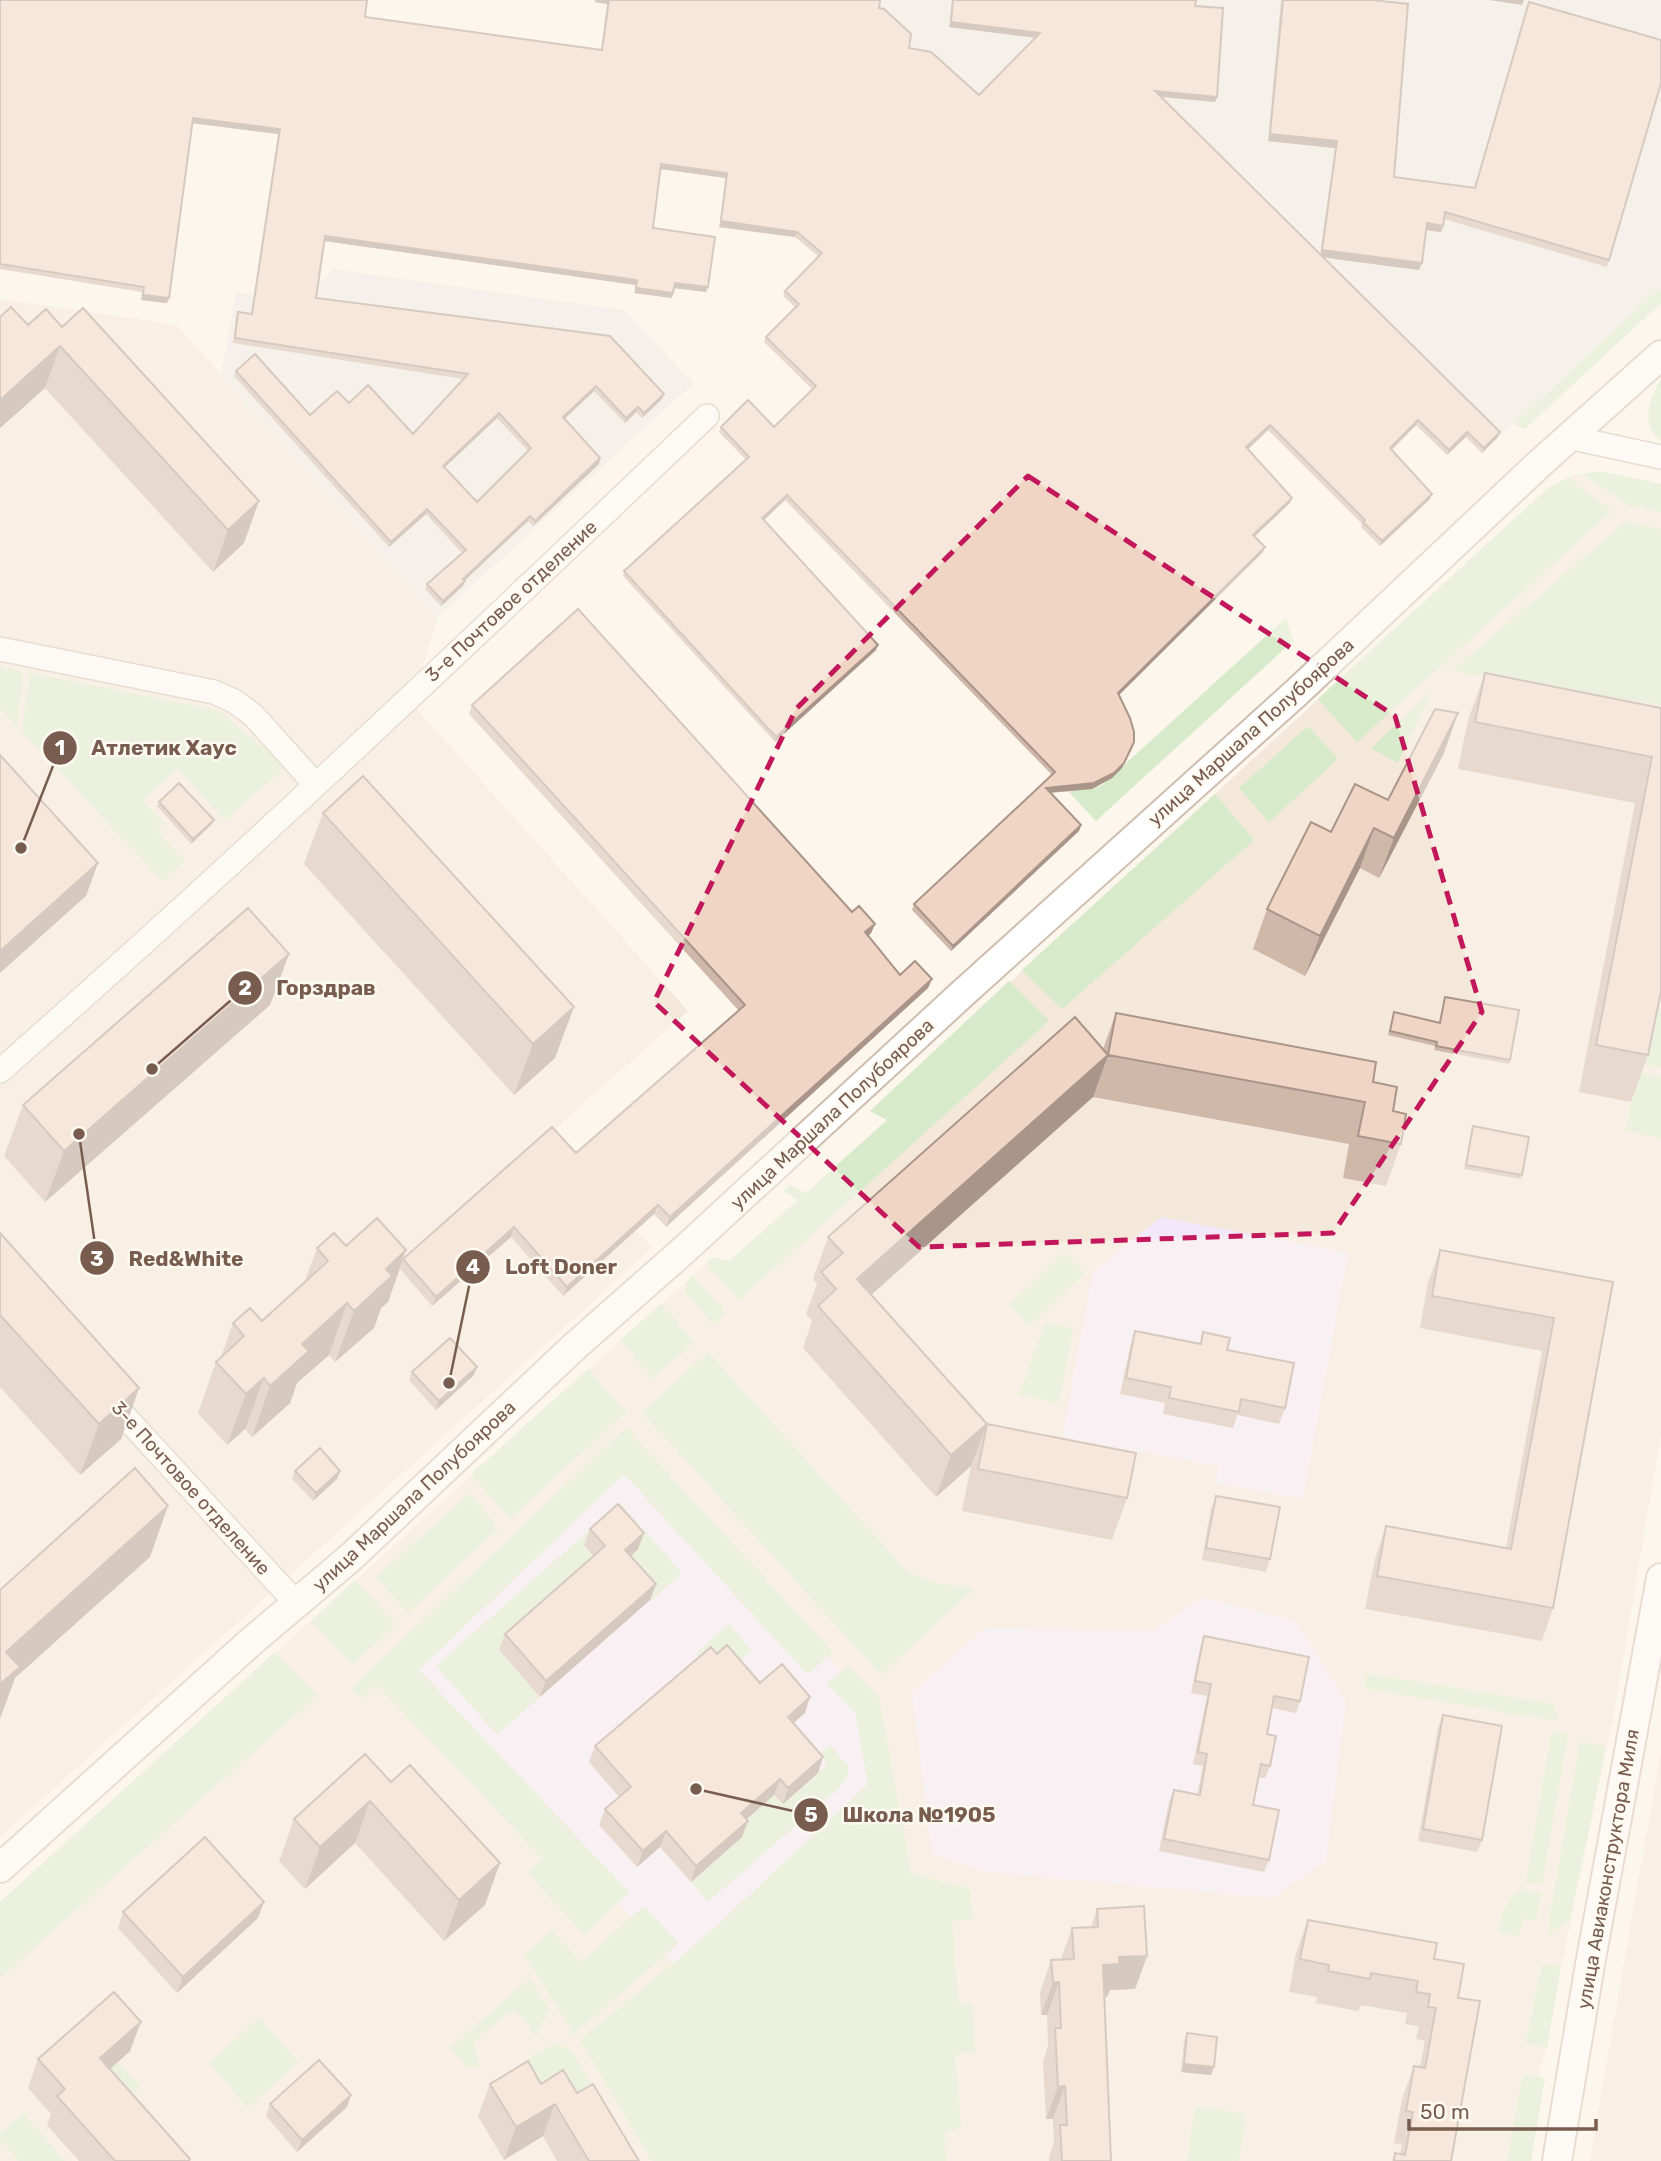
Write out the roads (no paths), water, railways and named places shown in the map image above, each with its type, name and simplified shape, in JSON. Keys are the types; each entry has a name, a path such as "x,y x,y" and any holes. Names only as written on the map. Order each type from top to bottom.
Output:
{"street":[{"name":"улица Маршала Полубоярова","path":"0,1868 253,1640 350,1558 574,1347 1296,693 1568,437 1661,355"},
{"name":"3-е Почтовое отделение","path":"0,1071 149,940 706,416"},
{"path":"1568,437 1661,457"},
{"path":"0,649 214,692 234,701 253,715 316,785"},
{"name":"3-е Почтовое отделение","path":"96,1385 297,1604"},
{"name":"улица Авиаконструктора Миля","path":"1557,2161 1661,1578"}],"place":[{"name":"Атлетик Хаус","path":"21,848"},
{"name":"Горздрав","path":"152,1069"},
{"name":"Red&White","path":"79,1134"},
{"name":"Loft Doner","path":"449,1383"},
{"name":"Школа №1905","path":"696,1789"}]}
